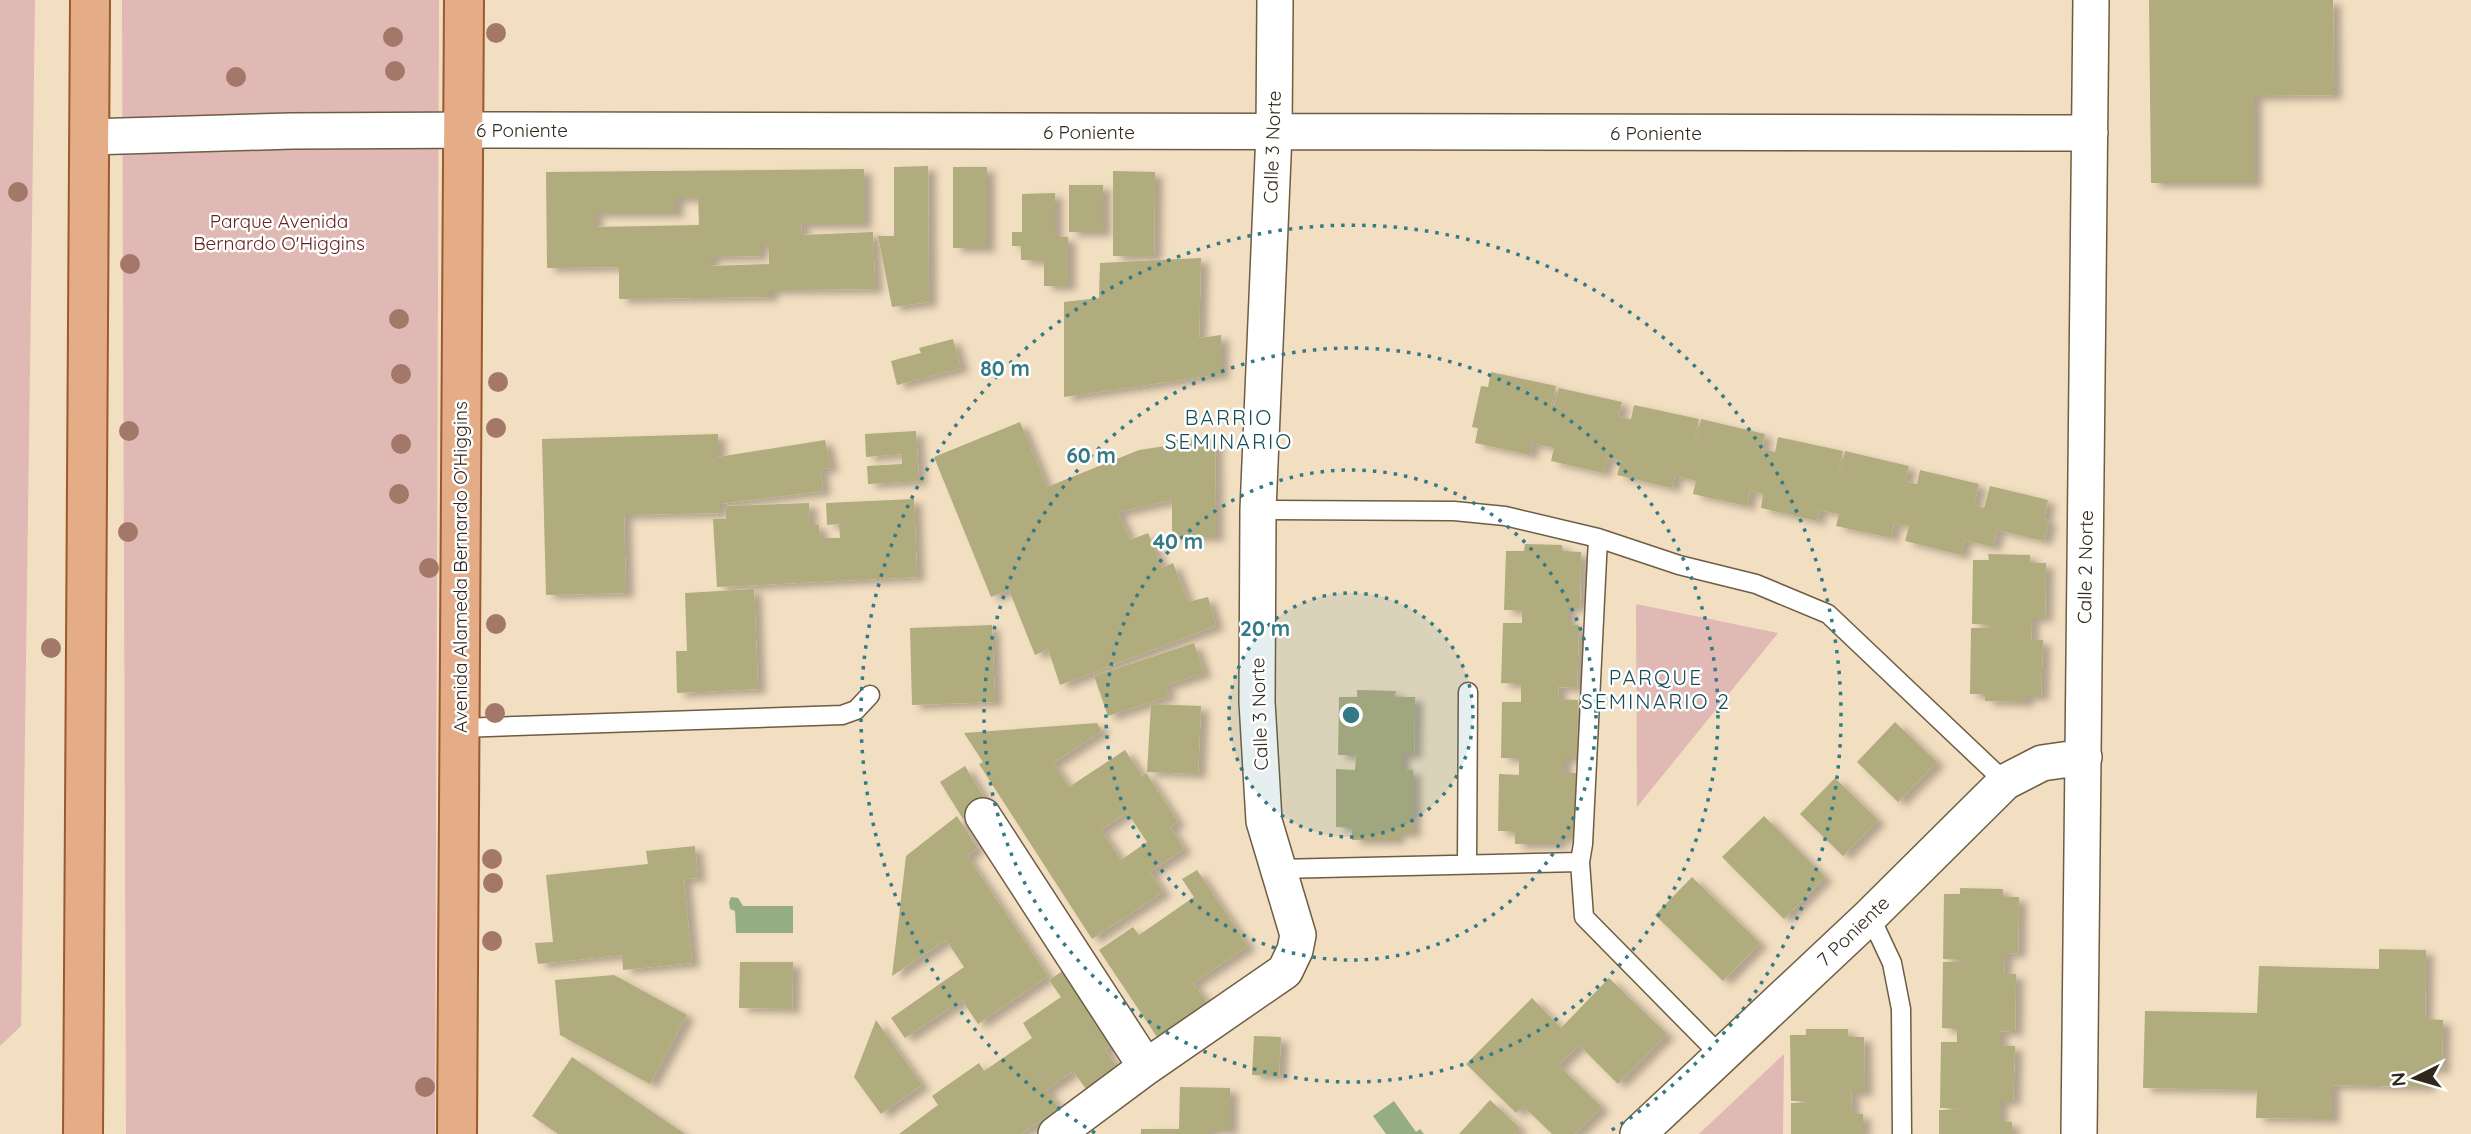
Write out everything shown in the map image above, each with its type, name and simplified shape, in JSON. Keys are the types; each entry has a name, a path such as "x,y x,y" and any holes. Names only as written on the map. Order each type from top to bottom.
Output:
{"main road":[{"path":"83,1134 90,0"},
{"name":"Avenida Alameda Bernardo O'Higgins","path":"457,1134 464,0"}],"street":[{"name":"Calle 3 Norte","path":"1056,1134 1146,1067 1284,971 1295,950 1298,935 1264,821 1257,702 1258,510 1274,133 1275,0"},
{"name":"Calle 2 Norte","path":"2080,1134 2091,0"},
{"name":"6 Poniente","path":"89,137 292,131 463,130 2090,133"},
{"name":"7 Poniente","path":"1638,1134 1870,916 2005,782 2042,763 2084,757"},
{"path":"983,816 1146,1067"}],"lane":[{"path":"1258,510 1454,511 1505,516 1598,538 1679,565 1756,584 1828,614 2005,782"},
{"path":"1598,538 1580,862 1584,917 1721,1056"},
{"path":"1467,864 1468,692"},
{"path":"459,728 842,715 856,710 870,695"},
{"path":"1278,869 1580,862"},
{"path":"1870,916 1892,963 1901,1009 1902,1134"}],"green space":[{"path":"0,0 35,0 21,1026 0,1046"},
{"name":"Parque Avenida Bernardo O'Higgins","path":"122,0 439,0 435,1134 126,1134"},
{"path":"1636,604 1778,633 1637,807"},
{"path":"1784,1054 1783,1134 1699,1134"}],"shaded area":[{"path":"731,897 738,898 743,906 793,906 793,933 736,933 735,911 730,909 729,902"},
{"path":"1394,1101 1416,1132 1420,1129 1424,1134 1386,1134 1373,1116"}],"building":[{"path":"2149,0 2333,0 2334,95 2254,96 2254,183 2151,183"},
{"path":"928,166 929,302 892,307 878,236 894,236 894,167"},
{"path":"953,167 987,167 987,248 953,248"},
{"path":"864,169 864,224 801,224 802,235 873,232 875,289 770,290 770,297 619,299 619,267 547,268 546,172","holes":["676,198 698,198 699,225 595,227 595,213 676,213","760,245 769,245 769,264 711,266 711,257 760,256"]},
{"path":"1113,171 1155,172 1154,256 1113,256"},
{"path":"1069,185 1103,185 1103,232 1069,232"},
{"path":"1055,193 1055,237 1068,237 1068,286 1044,286 1044,261 1021,260 1021,246 1012,246 1012,232 1022,232 1022,194"},
{"path":"1201,258 1199,338 1221,335 1221,374 1064,397 1064,302 1099,298 1100,263"},
{"path":"953,339 961,368 897,385 891,361 921,353 919,348"},
{"path":"1491,372 1556,386 1551,406 1554,406 1559,388 1622,402 1618,417 1631,419 1634,405 1699,419 1694,438 1697,439 1701,419 1765,434 1762,449 1775,452 1778,437 1843,451 1838,470 1841,471 1845,451 1909,466 1905,481 1911,483 1917,484 1920,470 1979,484 1974,505 1984,508 1990,486 2048,500 2044,519 2049,521 2044,541 1997,530 1993,547 1964,540 1961,555 1905,541 1909,526 1894,523 1891,538 1836,526 1839,514 1819,510 1817,521 1761,508 1763,494 1750,490 1747,506 1693,494 1696,481 1675,476 1672,488 1617,475 1621,461 1615,459 1607,458 1603,473 1551,461 1554,448 1532,443 1530,455 1475,443 1478,428 1472,427 1481,386 1488,387"},
{"path":"1020,422 1047,487 1139,450 1172,445 1172,440 1215,439 1216,537 1172,537 1172,500 1118,512 1130,540 1148,533 1162,568 1173,563 1188,602 1208,597 1216,626 1060,685 1048,649 1035,655 1009,590 991,597 934,457"},
{"path":"916,431 919,481 868,484 867,466 902,464 902,454 866,457 865,434"},
{"path":"718,434 718,457 825,440 831,468 821,469 823,491 720,504 720,513 624,515 626,593 546,595 542,439"},
{"path":"914,499 917,577 717,587 713,519 726,519 725,506 809,503 810,525 819,525 820,538 840,538 839,524 827,525 826,503"},
{"path":"1525,544 1562,545 1563,551 1581,552 1580,607 1568,607 1568,625 1579,625 1577,688 1558,687 1559,699 1578,700 1577,758 1564,758 1564,773 1576,773 1575,837 1560,837 1560,844 1515,844 1515,831 1498,831 1499,774 1519,775 1519,758 1501,758 1502,702 1521,702 1521,684 1501,683 1503,623 1522,623 1522,610 1504,610 1506,551 1524,551"},
{"path":"1988,554 2030,555 2030,563 2046,563 2045,618 2032,618 2031,640 2043,640 2041,696 2026,696 2026,702 1985,701 1985,694 1970,694 1971,628 1990,628 1990,625 1972,624 1973,560 1989,560"},
{"path":"754,589 758,689 677,693 676,651 687,651 685,593"},
{"path":"992,625 995,702 912,705 910,628"},
{"path":"1194,643 1204,673 1165,686 1169,696 1108,716 1094,676"},
{"path":"1357,690 1396,691 1395,697 1415,697 1414,754 1402,754 1402,770 1413,770 1413,833 1397,833 1397,840 1352,840 1352,828 1336,827 1336,769 1355,770 1356,755 1338,755 1339,697 1357,697"},
{"path":"1151,704 1201,706 1198,774 1147,772"},
{"path":"1895,722 1937,762 1898,802 1857,762"},
{"path":"1097,723 1102,731 1053,763 1069,787 1125,750 1142,776 1146,773 1178,822 1170,827 1184,849 1150,872 1163,892 1092,939 979,764 983,762 964,733","holes":["1127,812 1147,842 1121,860 1101,830"]},
{"path":"965,766 988,804 963,819 940,782"},
{"path":"1835,778 1878,820 1843,856 1800,814"},
{"path":"957,816 977,848 967,856 1048,976 978,1024 962,1000 905,1038 891,1018 964,967 946,940 892,976 906,856"},
{"path":"1764,816 1825,877 1784,919 1722,857"},
{"path":"695,846 698,878 684,879 692,963 623,970 622,955 538,964 535,943 553,942 546,875 648,864 646,851"},
{"path":"1197,870 1248,946 1193,983 1207,1003 1157,1037 1099,950 1133,927 1139,935 1194,897 1182,879"},
{"path":"1692,877 1760,943 1723,981 1655,915"},
{"path":"1960,888 2003,889 2003,897 2019,897 2018,953 2005,954 2004,974 2016,974 2015,1032 2000,1031 2000,1045 2015,1046 2013,1101 2000,1101 2000,1122 2012,1122 2012,1134 1939,1134 1939,1110 1959,1110 1940,1108 1941,1042 1957,1042 1957,1029 1942,1028 1943,962 1962,962 1943,959 1944,894 1960,894"},
{"path":"2379,949 2426,950 2425,1019 2443,1020 2442,1069 2428,1069 2427,1087 2332,1085 2332,1119 2256,1118 2257,1090 2143,1088 2145,1011 2257,1013 2259,966 2379,969"},
{"path":"740,962 793,962 792,1009 739,1008"},
{"path":"1064,970 1113,1043 1105,1049 1117,1067 1086,1089 1073,1071 1046,1090 1059,1108 1021,1134 899,1134 938,1105 932,1096 979,1063 984,1071 1032,1038 1023,1023 1061,997 1049,980"},
{"path":"614,975 687,1015 650,1084 560,1035 555,980"},
{"path":"1609,978 1667,1034 1618,1084 1579,1045 1558,1065 1602,1107 1575,1134 1552,1134 1523,1106 1516,1113 1466,1064 1532,998 1561,1028"},
{"path":"876,1020 922,1085 881,1114 854,1077"},
{"path":"1806,1029 1848,1029 1848,1037 1864,1037 1865,1092 1851,1092 1852,1114 1863,1114 1863,1134 1791,1134 1791,1103 1810,1101 1791,1101 1790,1035 1806,1035"},
{"path":"1254,1036 1281,1037 1279,1076 1252,1075"},
{"path":"572,1057 685,1134 558,1134 532,1116"},
{"path":"1180,1087 1230,1088 1230,1130 1209,1130 1209,1134 1141,1134 1141,1129 1179,1129"},
{"path":"1490,1100 1520,1128 1514,1134 1459,1134"}],"district":[{"name":"BARRIO SEMINARIO","path":"1229,429"},
{"name":"PARQUE SEMINARIO 2","path":"1656,689"}]}
